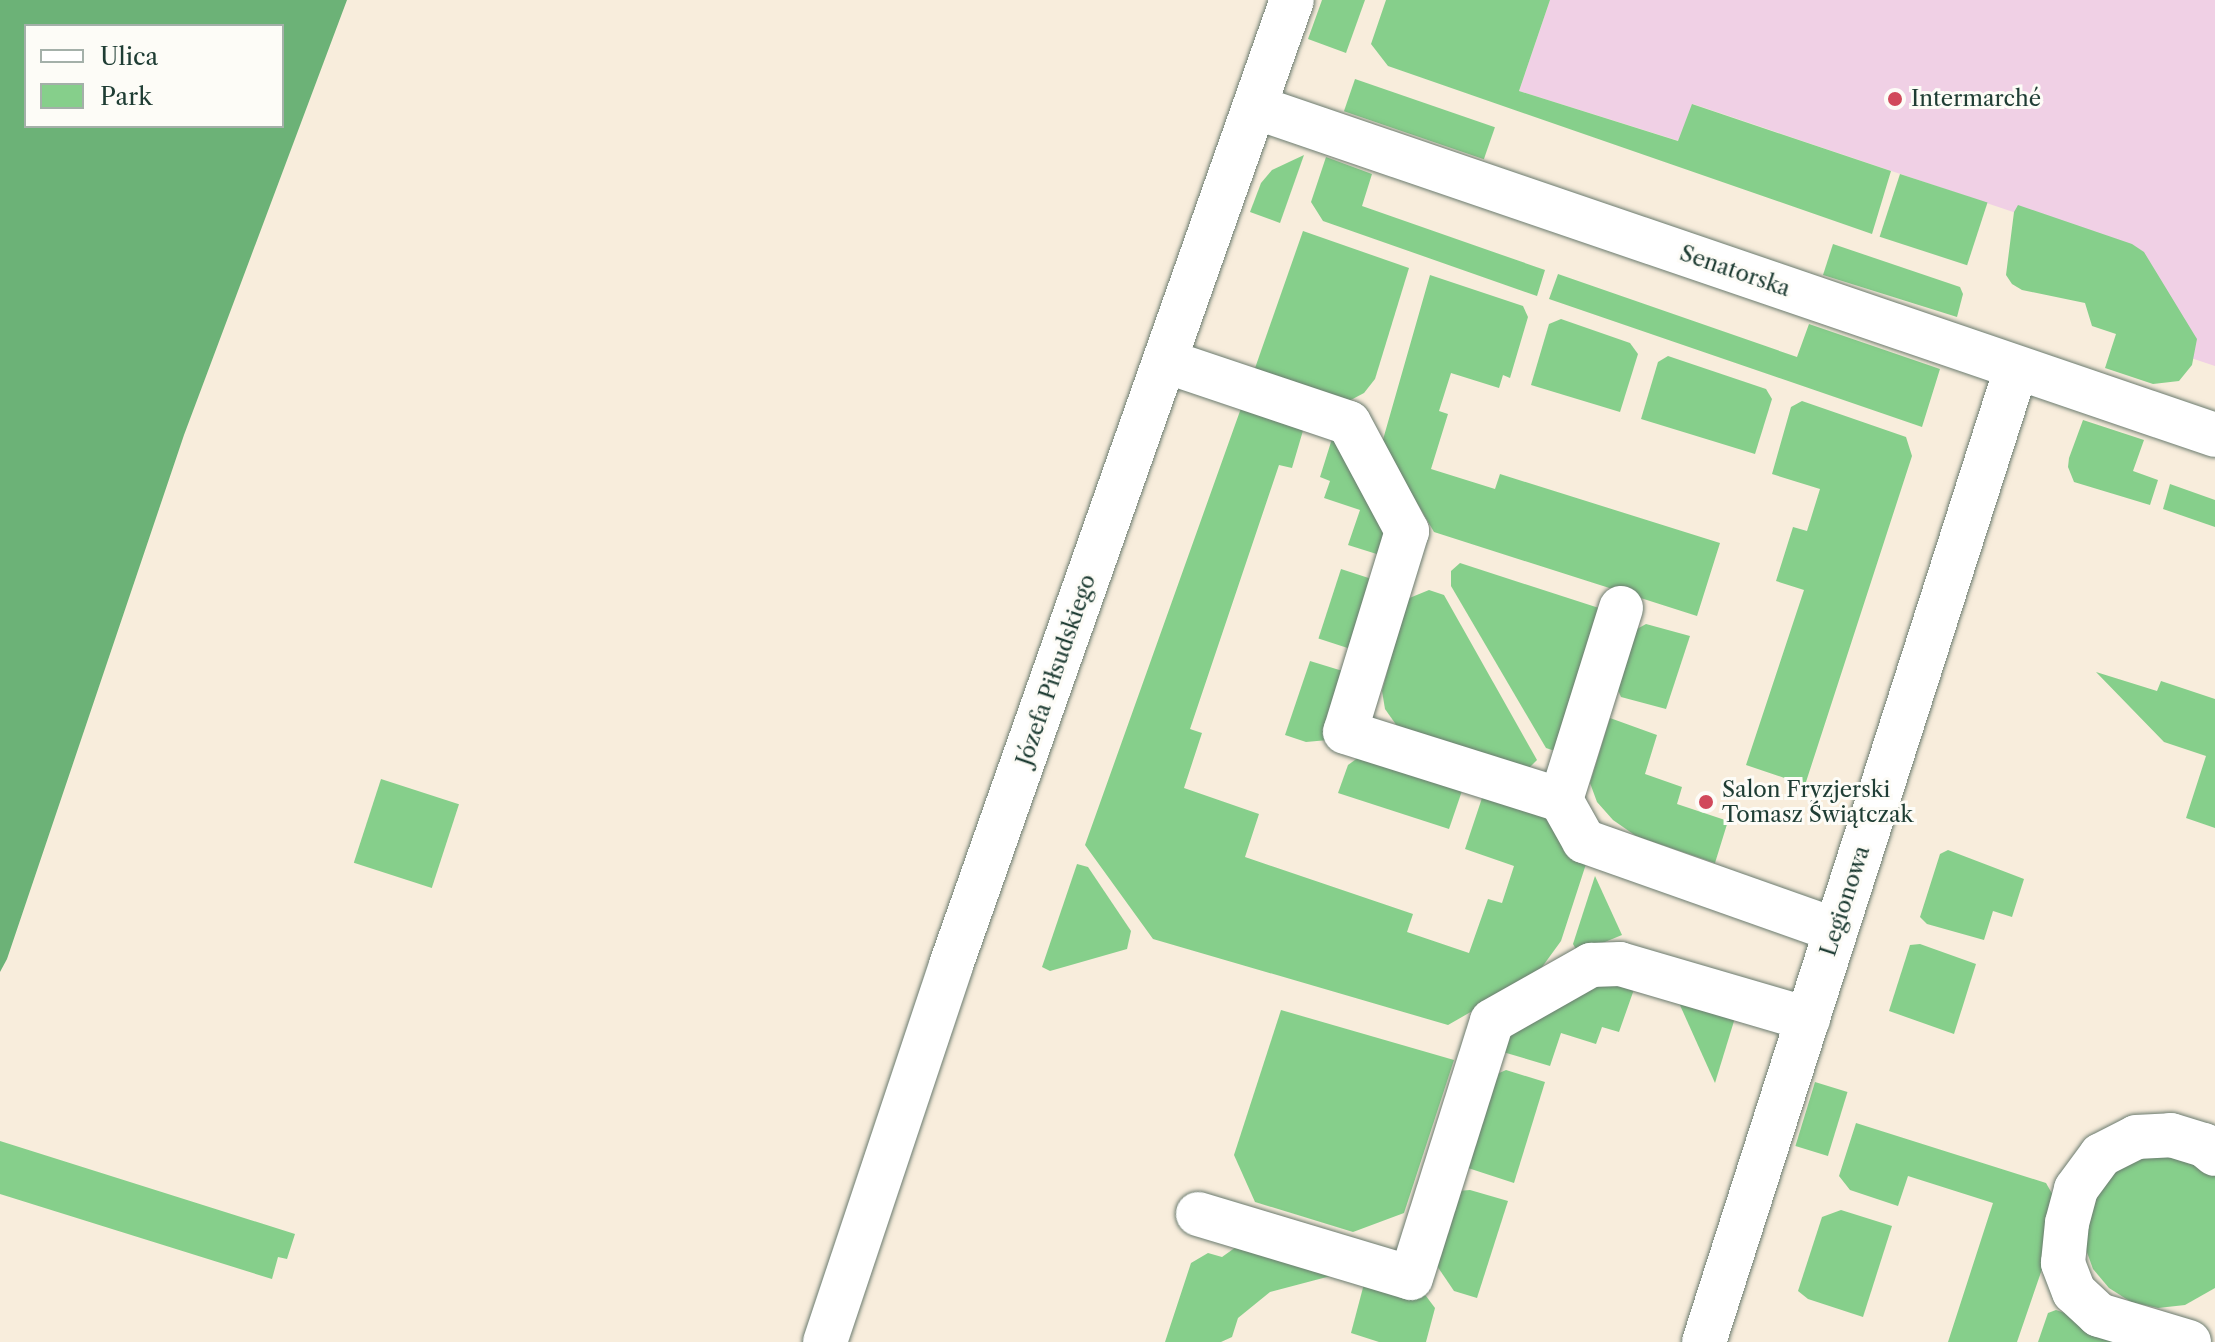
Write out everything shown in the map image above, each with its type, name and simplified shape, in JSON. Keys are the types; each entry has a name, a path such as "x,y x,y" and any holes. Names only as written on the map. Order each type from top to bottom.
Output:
{"street":[{"name":"Józefa Piłsudskiego","path":"825,1342 951,965 1292,0"},
{"name":"Senatorska","path":"1255,107 2215,435"},
{"path":"1165,361 1349,423 1407,531 1345,732 1561,800 1584,841 1836,930"},
{"name":"Legionowa","path":"1704,1342 2016,369"},
{"path":"1561,800 1621,608"},
{"path":"1198,1214 1411,1278 1492,1021 1591,965 1620,964 1808,1019"},
{"path":"2189,1342 2099,1315 2074,1292 2063,1263 2067,1223 2076,1189 2101,1155 2136,1137 2171,1135 2204,1145 2215,1154"},
{"path":"2212,1342 2215,1332"}],"shaded area":[{"path":"1550,0 2215,0 2215,366 2191,358 2126,250 1693,104 1679,141 1519,91"}],"green space":[{"path":"0,0 347,0 184,435 7,959 0,972"},
{"path":"1322,0 1365,0 1346,53 1308,39"},
{"path":"1386,0 1550,0 1519,91 1678,141 1692,104 1891,171 1872,234 1388,66 1371,44"},
{"path":"1355,79 1495,127 1484,159 1344,111"},
{"path":"1304,155 1280,223 1250,212 1261,183 1272,170"},
{"path":"1326,157 1372,174 1362,206 1545,270 1537,296 1323,221 1311,202"},
{"path":"1900,174 1987,202 1967,265 1880,237"},
{"path":"2018,205 2132,244 2144,252 2197,339 2192,365 2179,381 2153,384 2105,368 2116,334 2092,326 2085,303 2022,290 2012,284 2006,275 2014,212"},
{"path":"1303,231 1409,268 1375,379 1364,393 1347,402 1254,371"},
{"path":"1833,244 1960,287 1963,294 1957,317 1823,275"},
{"path":"1558,274 1797,357 1809,324 1940,369 1922,427 1549,299"},
{"path":"1430,275 1523,306 1528,317 1510,378 1503,375 1499,388 1451,373 1439,411 1448,414 1431,469 1495,489 1500,474 1720,543 1697,616 1434,532 1382,443"},
{"path":"1561,319 1630,343 1638,354 1620,412 1531,385 1549,324"},
{"path":"1668,356 1766,389 1772,399 1755,454 1641,419 1658,362"},
{"path":"1245,397 1307,417 1292,468 1279,465 1190,729 1202,733 1184,788 1259,814 1245,857 1413,914 1407,932 1469,953 1488,899 1502,903 1514,866 1465,849 1484,792 1566,822 1586,864 1561,941 1537,974 1448,1025 1153,939 1085,845"},
{"path":"1802,401 1906,437 1912,456 1805,785 1746,765 1804,590 1776,581 1793,527 1807,531 1820,489 1772,474 1791,407"},
{"path":"2083,420 2144,440 2133,471 2158,480 2150,505 2074,482 2068,467 2069,458"},
{"path":"1336,426 1399,523 1383,556 1348,545 1360,510 1324,498 1330,481 1320,477"},
{"path":"2170,484 2215,500 2215,527 2163,509"},
{"path":"1460,563 1602,609 1555,751 1546,748 1451,586 1451,571"},
{"path":"1341,569 1377,581 1355,650 1318,638"},
{"path":"1429,590 1444,595 1537,760 1526,771 1397,726 1385,709 1382,691 1407,599"},
{"path":"1646,624 1690,636 1666,709 1621,697 1617,688 1637,629"},
{"path":"1310,661 1346,672 1328,740 1306,742 1285,735"},
{"path":"2096,672 2157,691 2161,681 2215,699 2215,828 2186,818 2206,756 2164,742"},
{"path":"1610,718 1657,735 1645,774 1682,787 1677,804 1728,821 1715,863 1636,836 1613,820 1597,802 1590,783"},
{"path":"1366,752 1464,785 1449,829 1338,793 1348,765"},
{"path":"381,779 459,804 432,888 354,863"},
{"path":"1948,850 2024,879 2012,917 1993,911 1984,940 1927,924 1920,917 1940,854"},
{"path":"1077,864 1088,867 1131,931 1127,949 1050,971 1042,967"},
{"path":"1595,876 1622,935 1578,953 1573,944"},
{"path":"1920,944 1976,964 1954,1034 1889,1011 1910,945"},
{"path":"1595,977 1638,978 1619,1032 1602,1027 1596,1044 1561,1033 1550,1066 1503,1052 1511,1024"},
{"path":"1679,1003 1738,1008 1715,1083"},
{"path":"1281,1010 1454,1060 1404,1213 1353,1232 1255,1202 1234,1155"},
{"path":"1506,1070 1545,1082 1514,1183 1468,1168 1497,1074"},
{"path":"1815,1082 1848,1092 1828,1156 1795,1146"},
{"path":"1856,1123 2046,1183 2062,1211 2017,1342 1948,1342 1993,1203 1908,1176 1898,1206 1850,1190 1839,1176"},
{"path":"0,1141 295,1234 287,1259 278,1257 272,1279 0,1194"},
{"path":"2147,1149 2215,1167 2215,1288 2185,1305 2158,1308 2131,1302 2109,1288 2093,1269 2084,1244 2103,1173"},
{"path":"1470,1190 1508,1201 1477,1298 1454,1291 1435,1263 1457,1191"},
{"path":"1841,1210 1892,1226 1863,1317 1808,1299 1798,1291 1822,1217"},
{"path":"1250,1237 1342,1273 1270,1292 1238,1318 1232,1337 1221,1342 1165,1342 1191,1263 1208,1253 1222,1257"},
{"path":"1365,1280 1423,1292 1435,1308 1426,1342 1379,1342 1351,1333"},
{"path":"2056,1310 2120,1332 2121,1342 2038,1342 2048,1313"}],"place":[{"name":"Intermarché","path":"1895,99"},
{"name":"Salon Fryzjerski Tomasz Świątczak","path":"1706,802"}]}
